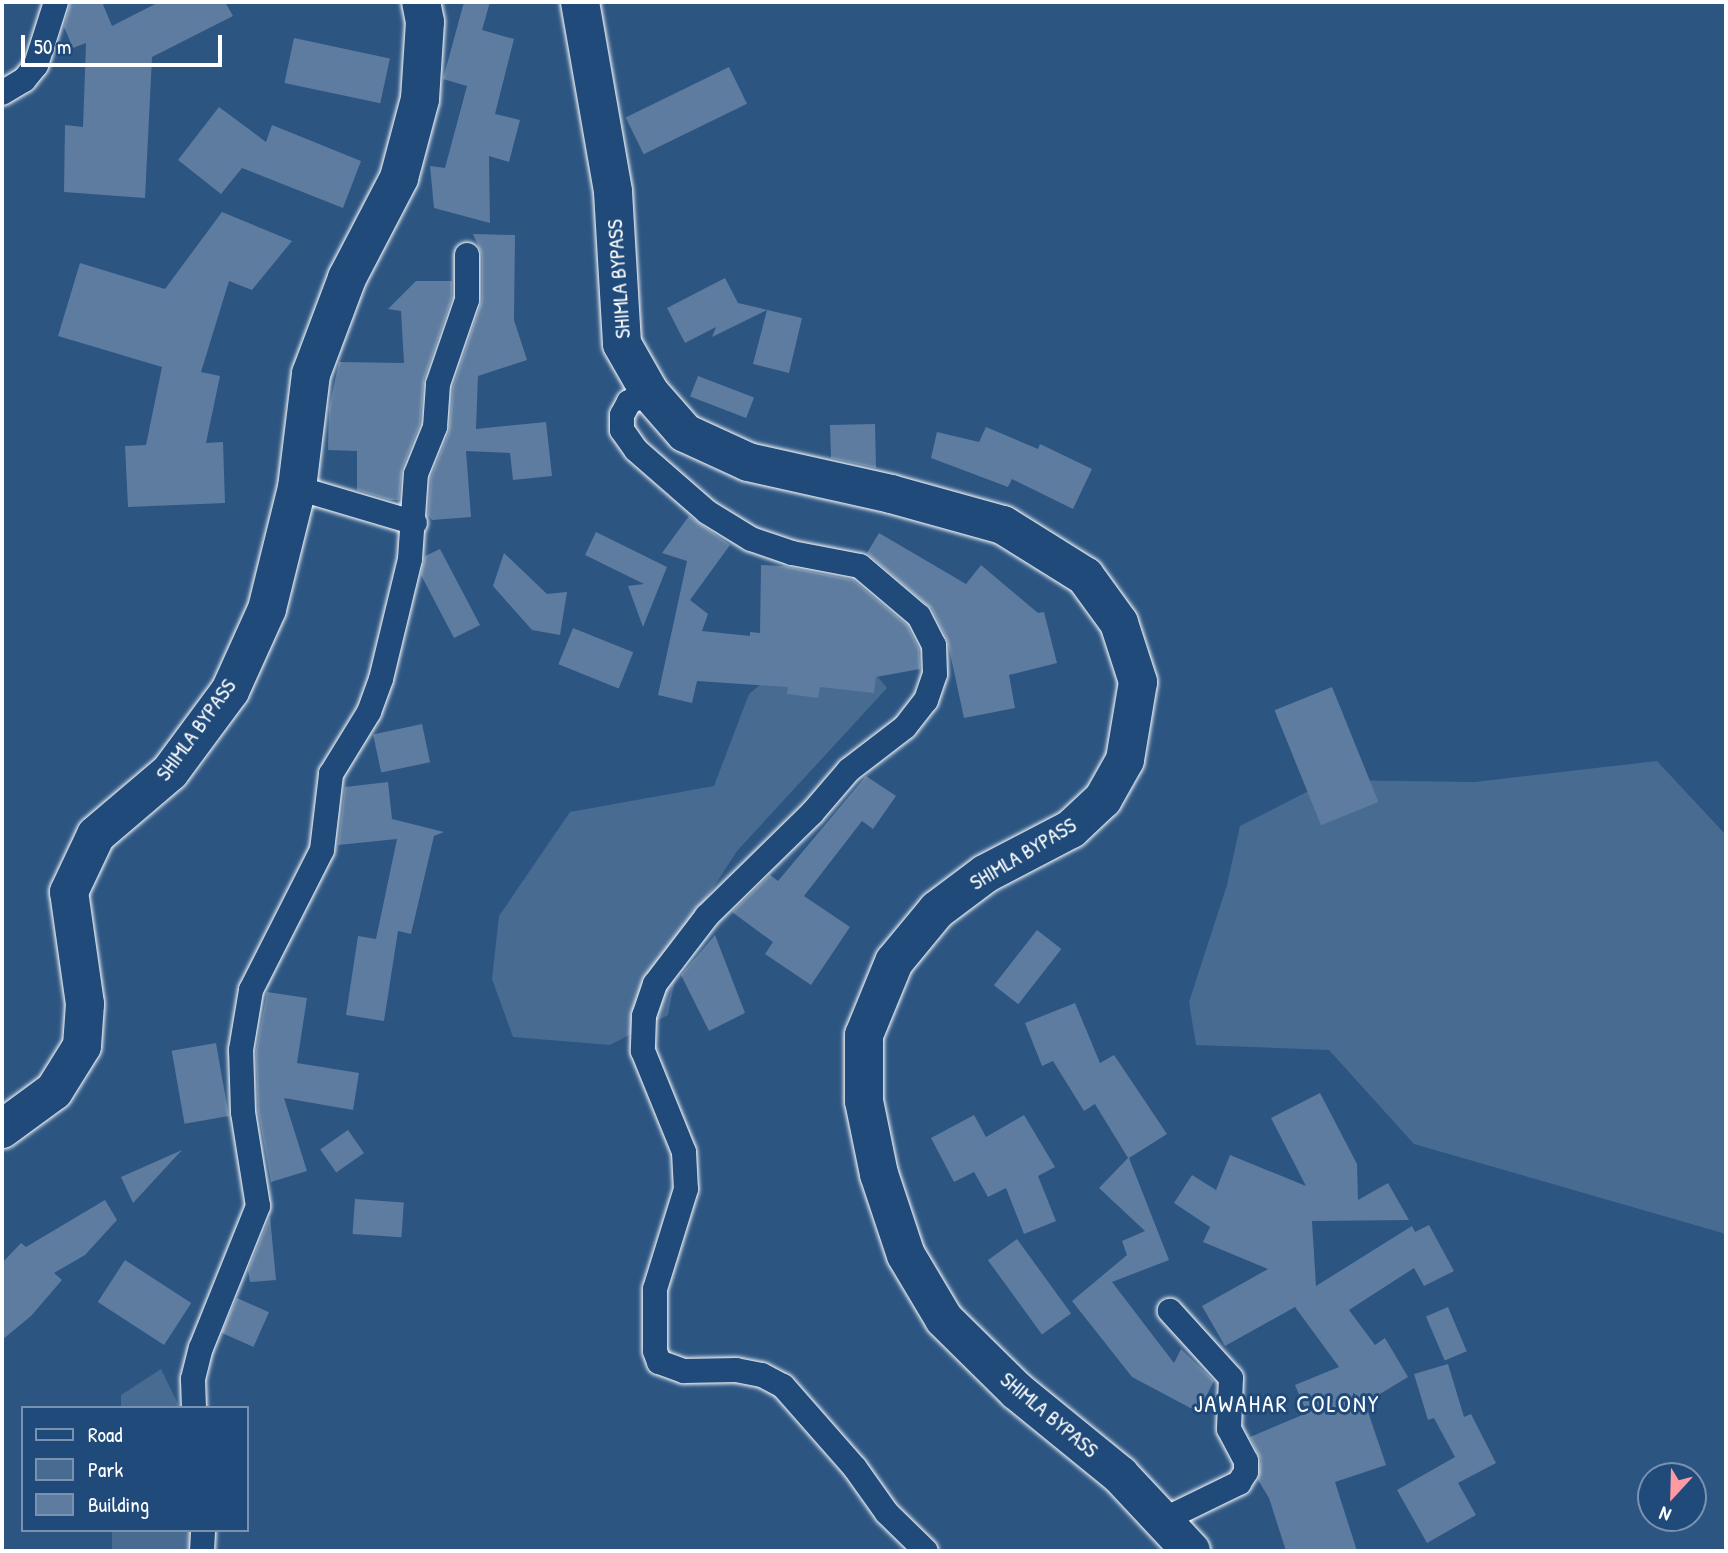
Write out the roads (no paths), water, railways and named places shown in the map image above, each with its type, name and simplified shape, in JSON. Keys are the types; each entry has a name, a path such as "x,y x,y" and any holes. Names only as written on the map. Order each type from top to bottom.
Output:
{"highway":[{"name":"SHIMLA BYPASS","path":"2,1129 54,1091 82,1046 85,1004 69,892 96,835 170,772 230,691 267,609 297,488 311,374 347,278 399,178 416,112 425,22 421,2"},
{"name":"SHIMLA BYPASS","path":"580,2 613,192 622,344 650,393 685,432 748,462 891,494 1003,525 1085,576 1119,623 1138,682 1125,760 1103,799 1071,829 985,874 937,910 894,962 864,1035 864,1101 879,1174 906,1255 944,1319 1017,1391 1120,1475 1191,1551"}],"street":[{"path":"2,93 24,80 36,65 56,2"},
{"path":"194,1406 193,1379 201,1348 258,1206 243,1112 241,1050 251,990 321,850 327,822 326,793 331,774 369,712 381,679 415,523 416,474 435,427 438,384 467,300 467,254"},
{"path":"650,393 629,402 622,415 622,429 636,450 706,512 751,539 792,553 860,566 919,616 934,645 935,674 926,700 905,727 849,770 812,813 707,916 655,984 644,1016 643,1051 684,1152 686,1189 654,1289 655,1351 659,1362 684,1371 736,1370 762,1375 783,1386 855,1468 887,1513 926,1551"},
{"path":"297,488 415,523"},
{"path":"1163,1520 1240,1483 1246,1472 1246,1461 1229,1429 1231,1378 1170,1311"},
{"path":"202,1551 203,1532"}],"district":[{"name":"JAWAHAR COLONY","path":"1287,1404"}]}
